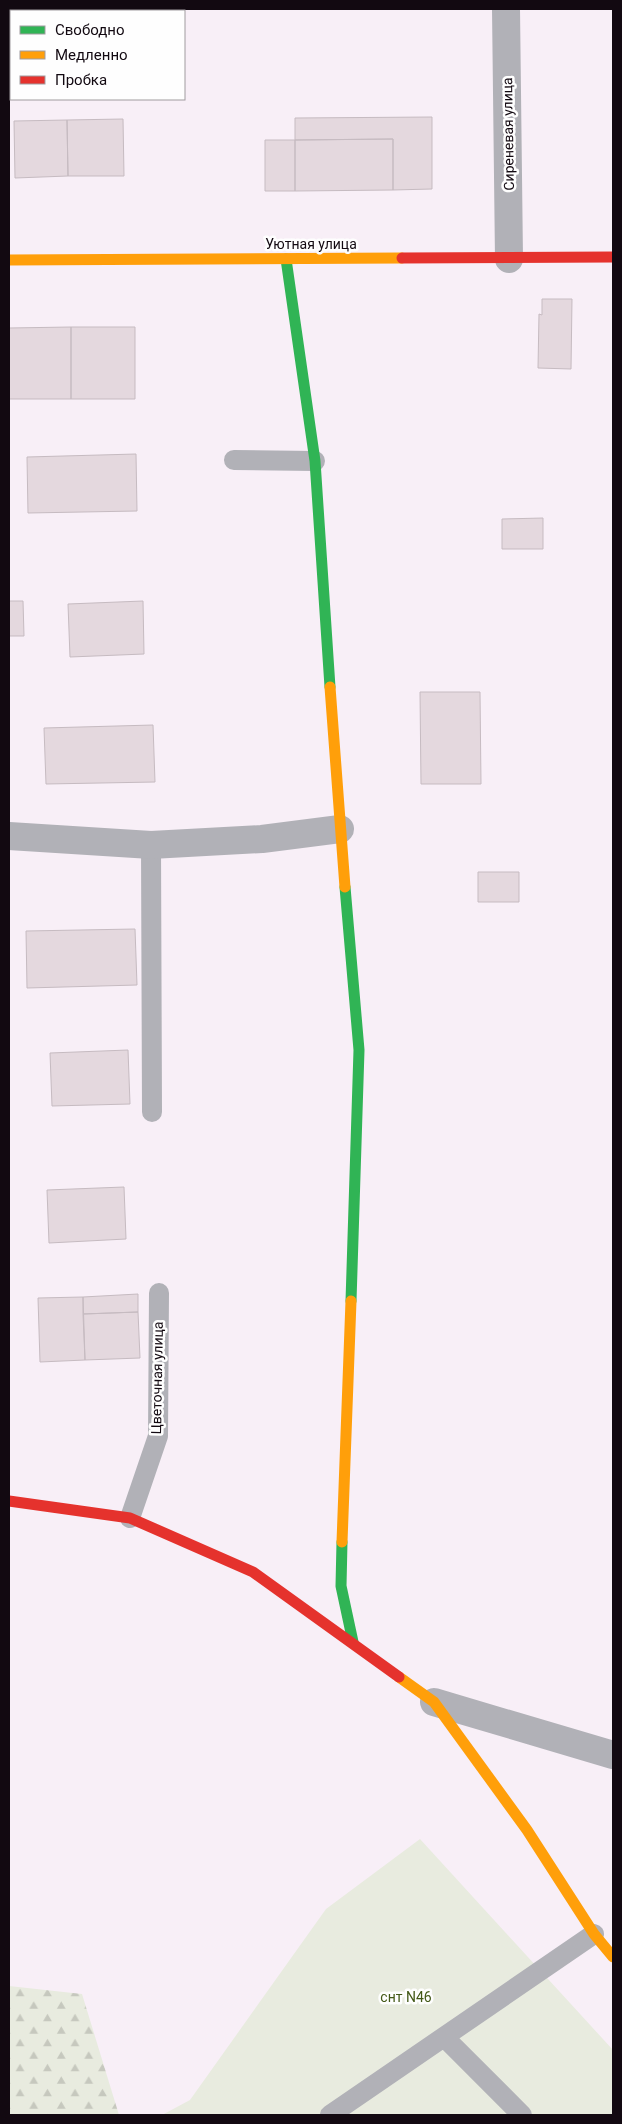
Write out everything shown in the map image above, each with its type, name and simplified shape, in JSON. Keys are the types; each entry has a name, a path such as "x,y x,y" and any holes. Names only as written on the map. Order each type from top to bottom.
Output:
{"street":[{"name":"Сиреневая улица","path":"506,9 509,259"},
{"name":"Уютная улица","path":"9,260 613,257"},
{"path":"286,259 315,461 340,829 359,1050 341,1586 353,1642"},
{"path":"9,836 151,845 262,839 340,829"},
{"path":"9,1501 130,1518 253,1572 434,1702 528,1830 594,1934 613,1956"},
{"path":"434,1702 613,1754"}],"lane":[{"path":"234,460 315,461"},
{"path":"151,845 152,1112"},
{"name":"Цветочная улица","path":"130,1518 158,1436 159,1293"},
{"path":"330,2115 594,1934"},
{"path":"444,2037 522,2115"}],"green space":[{"name":"снт N46","path":"420,1839 613,2050 613,2115 162,2115 190,2100 326,1909"},
{"path":"9,1986 82,1994 119,2115 9,2115"}],"building":[{"path":"27,9 105,9 105,10"},
{"path":"432,117 432,189 393,190 393,139 295,140 295,118"},
{"path":"123,119 124,176 68,176 67,120"},
{"path":"67,120 68,176 15,178 14,121"},
{"path":"393,139 393,190 295,191 295,140"},
{"path":"265,140 295,140 295,191 265,191"},
{"path":"542,299 572,299 571,369 538,368 539,314 542,315"},
{"path":"71,327 71,399 9,399 9,328"},
{"path":"71,327 135,327 135,399 71,399"},
{"path":"136,454 137,511 28,513 27,457"},
{"path":"543,518 543,549 502,549 502,519"},
{"path":"9,601 23,601 24,636 9,636"},
{"path":"143,601 144,654 70,657 68,604"},
{"path":"420,692 480,692 481,784 421,784"},
{"path":"153,725 155,782 46,784 44,728"},
{"path":"478,872 519,872 519,902 478,902"},
{"path":"135,929 137,985 27,988 26,931"},
{"path":"128,1050 130,1104 52,1106 50,1053"},
{"path":"124,1187 126,1239 49,1243 47,1190"},
{"path":"138,1294 138,1312 83,1314 83,1297"},
{"path":"83,1297 85,1360 40,1362 38,1298"},
{"path":"138,1312 140,1358 85,1360 83,1314"}],"traffic: fast":[{"path":"286,259 315,461 330,687"},
{"path":"345,887 359,1050 351,1301"},
{"path":"342,1542 341,1586 353,1642"}],"traffic: slow":[{"path":"9,260 402,258"},
{"path":"330,687 345,887"},
{"path":"342,1542 351,1301"},
{"path":"399,1677 434,1702 527,1830 594,1934 613,1957"}],"traffic: jam":[{"path":"402,258 613,257"},
{"path":"9,1501 130,1518 253,1572 399,1677"}]}
